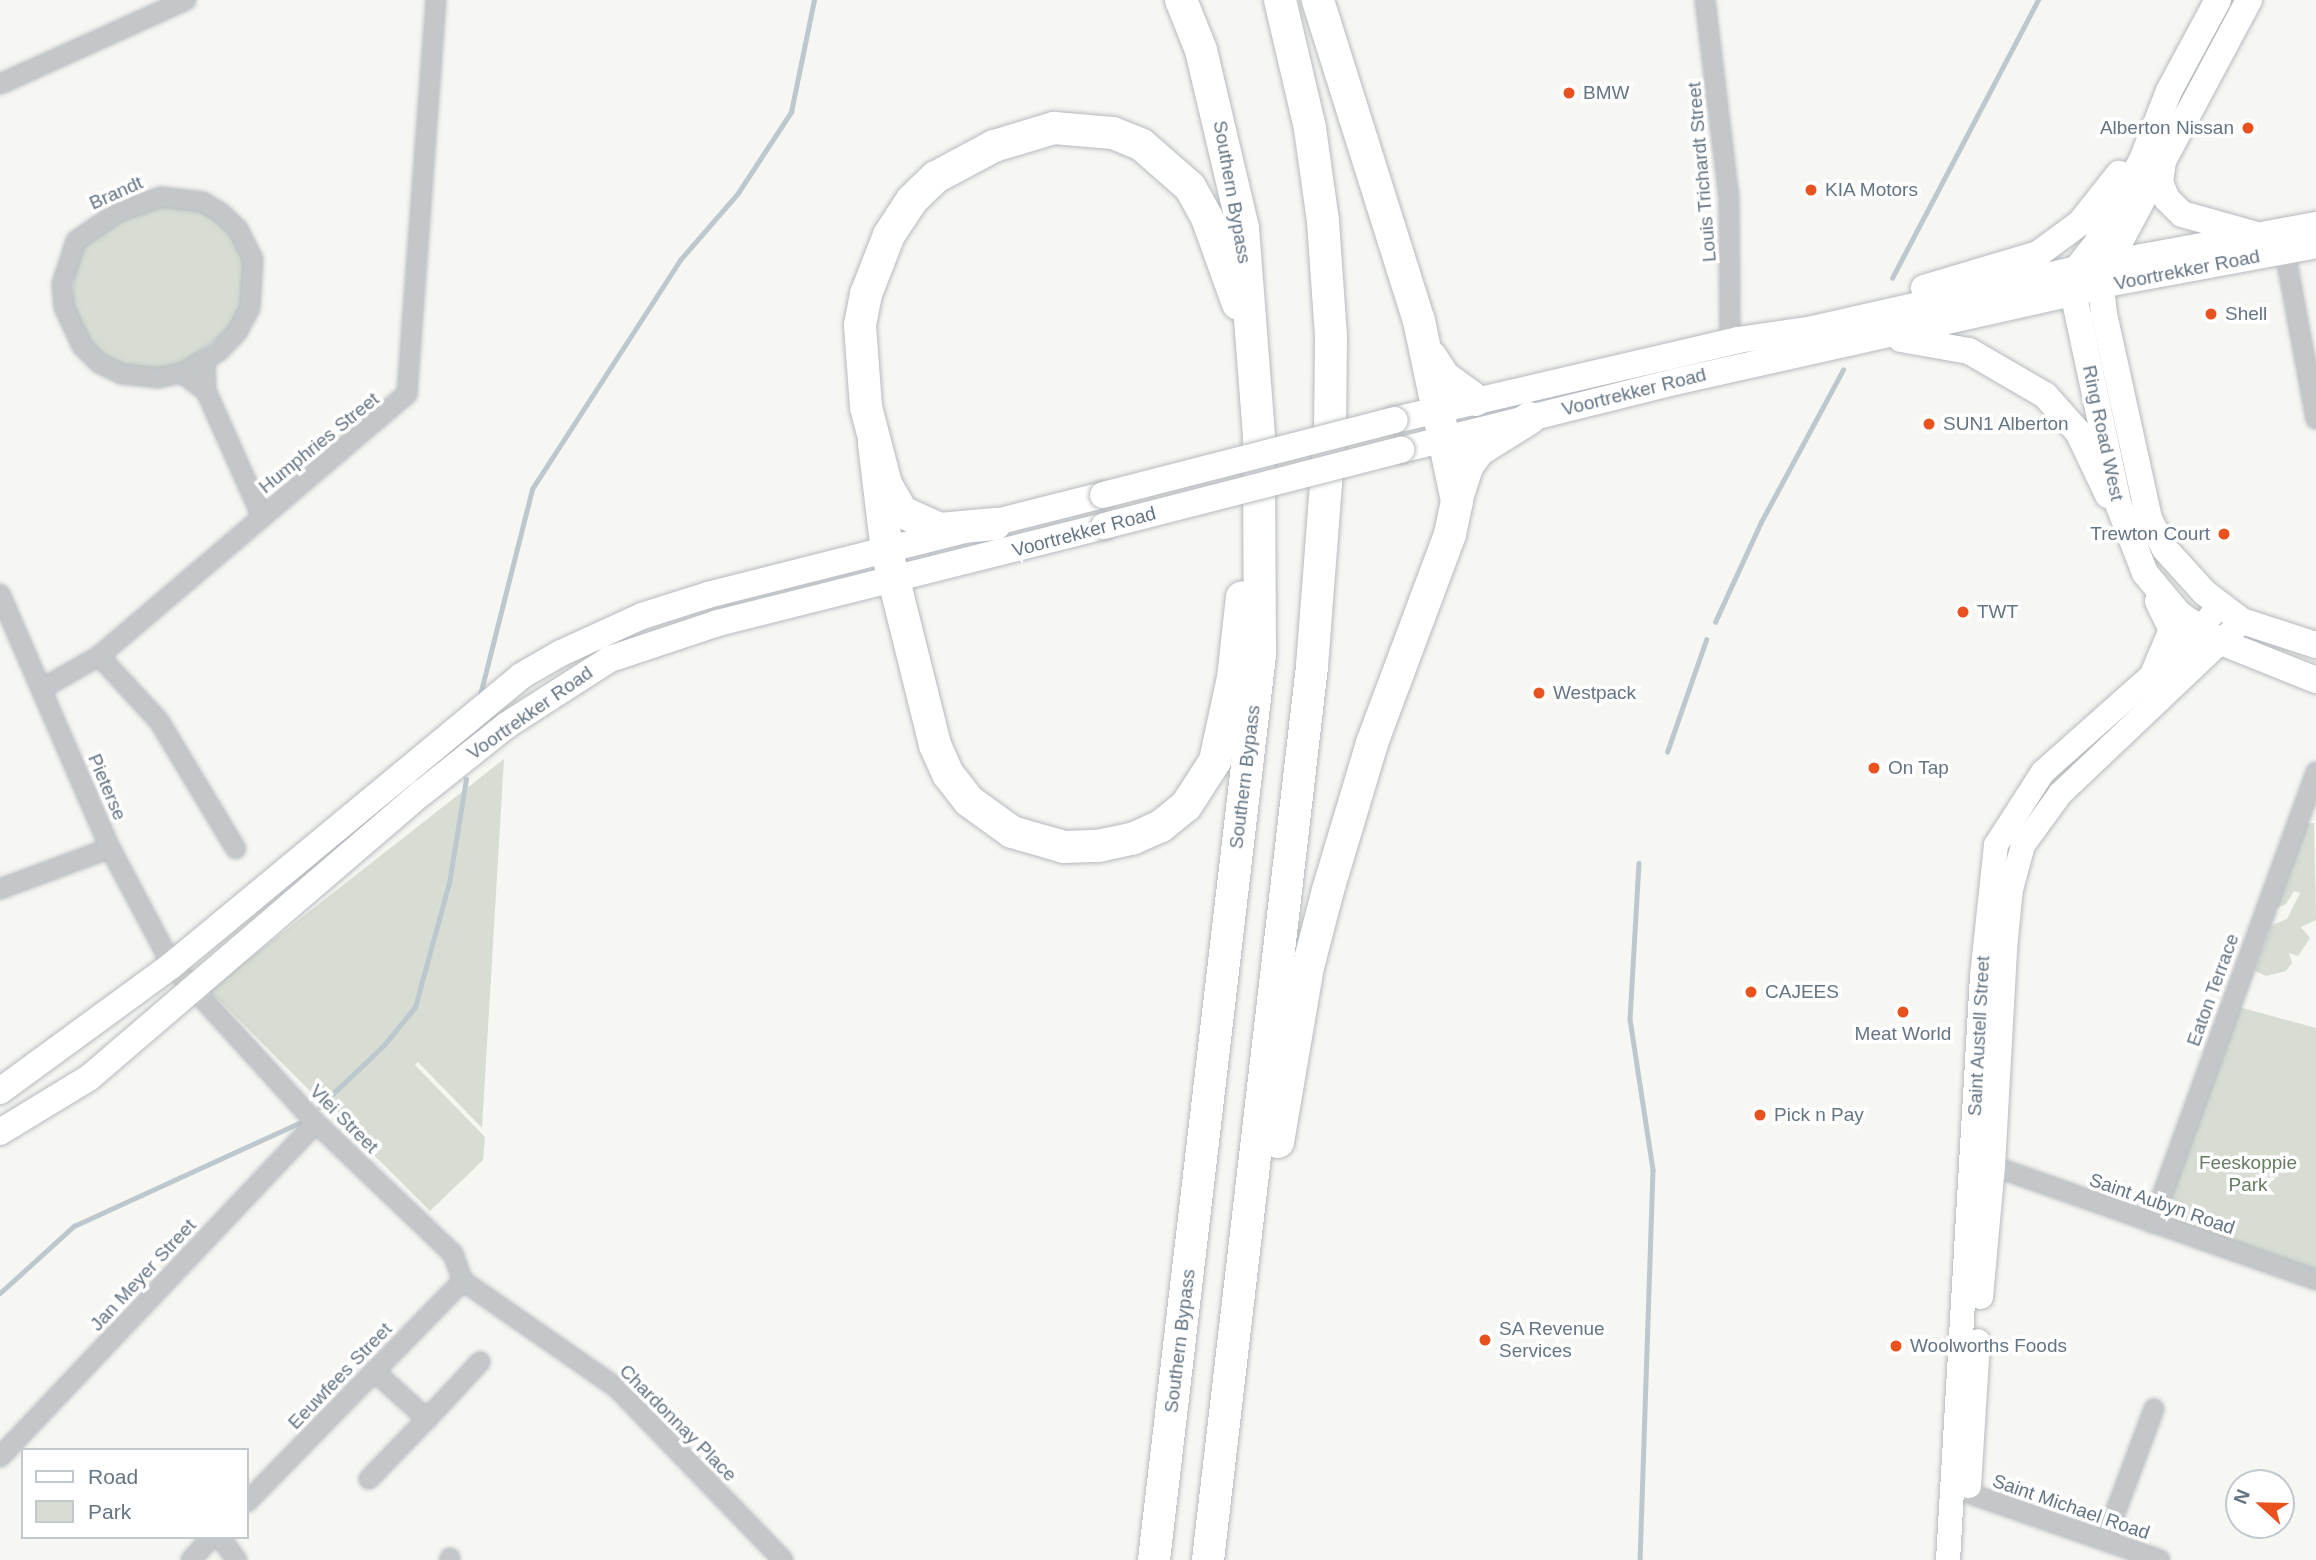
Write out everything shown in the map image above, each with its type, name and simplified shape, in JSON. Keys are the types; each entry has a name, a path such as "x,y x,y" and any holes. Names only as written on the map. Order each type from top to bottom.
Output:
{"highway":[{"name":"Southern Bypass","path":"1154,1560 1260,655 1259,436 1243,229 1228,149 1201,50 1181,0"},
{"path":"1208,1560 1314,653 1330,433 1331,336 1322,221 1310,128 1280,0"},
{"path":"1318,0 1425,347 1443,423 1457,501"},
{"path":"995,524 940,529 902,512 886,484 866,407 860,325 873,268 889,235 912,200 957,162 1024,135 1054,128 1113,133 1142,145 1167,164 1190,187 1207,218 1252,344"},
{"path":"1425,347 1444,377 1476,400"},
{"path":"1224,1429 1308,967 1372,743 1450,534 1468,464 1479,450 1530,418"},
{"path":"874,444 890,567 935,745 948,774 969,801 988,818 1040,843 1098,846 1132,839 1161,826 1186,806 1215,761 1233,678 1259,436"}],"main road":[{"path":"1734,341 1835,310 1908,300 2014,264 2058,242 2097,205 2169,92 2218,0"},
{"path":"2105,274 2168,146 2249,0"},
{"path":"2075,281 2142,160 2169,92"},
{"path":"2168,146 2160,169 2166,199 2195,221 2253,234"},
{"name":"Voortrekker Road","path":"0,1132 90,1077 507,724 610,659 890,567 995,524 1103,495 1395,420 1443,423 1530,418 1793,354 1882,337 2105,274"},
{"name":"Ring Road West","path":"2105,274 2107,337 2148,519 2165,549 2242,621 2316,645"},
{"name":"Voortrekker Road","path":"0,1091 172,965 521,676 642,616 708,595 890,567 1104,526 1401,450 1476,400 1734,341 1813,329 1908,300 2075,281"},
{"name":"Ring Road West","path":"2075,281 2126,531 2145,573 2179,614 2210,635 2316,680"},
{"path":"1882,337 1969,351 2045,395 2078,432 2126,531"},
{"path":"2145,573 2172,630 2154,672"}],"street":[{"path":"0,84 186,0"},
{"name":"Humphries Street","path":"43,688 99,656 399,405 410,387 436,0"},
{"name":"Louis Trichardt Street","path":"1705,0 1722,123 1734,341"},
{"name":"Brandt","path":"182,197 203,202 238,229 253,258 250,308 237,332 205,360 182,373 158,378 122,374 99,363 71,327 62,284 66,262 76,241 118,212 152,199 182,197"},
{"name":"Voortrekker Road","path":"2105,274 2283,241 2316,224"},
{"name":"Voortrekker Road","path":"2105,274 2253,234 2316,246"},
{"path":"2283,241 2316,419"},
{"path":"205,360 206,391 262,517"},
{"path":"182,373 206,391"},
{"name":"Pieterse","path":"0,594 43,688 110,848 172,965 192,988"},
{"name":"Saint Austell Street","path":"1964,1560 2011,889 2023,845 2060,794 2210,635 2221,604"},
{"name":"Saint Austell Street","path":"1948,1560 1982,976 1996,845 2043,772 2154,672 2210,635 2242,621"},
{"path":"99,656 159,721 236,849"},
{"name":"Eaton Terrace","path":"2152,1223 2316,772"},
{"path":"0,889 110,848"},
{"name":"Vlei Street","path":"192,988 316,1123 453,1254 463,1280"},
{"name":"Jan Meyer Street","path":"0,1457 316,1123"},
{"name":"Saint Aubyn Road","path":"1993,1166 2316,1280"},
{"name":"Eeuwfees Street","path":"248,1501 463,1280"},
{"name":"Chardonnay Place","path":"463,1280 617,1388 783,1560"},
{"path":"369,1479 480,1362"},
{"path":"374,1371 427,1419"},
{"path":"2105,1540 2154,1409"},
{"name":"Saint Michael Road","path":"1968,1493 2161,1560"},
{"path":"191,1560 210,1539"},
{"path":"221,1539 237,1560"}],"green space":[{"path":"191,203 222,218 246,260 247,294 231,329 184,363 165,370 130,368 107,357 88,341 72,303 75,263 89,239 105,227 156,204"},
{"path":"504,759 482,1128 418,1062 400,1079 415,1065 485,1137 483,1160 430,1211 209,990"},
{"path":"2314,823 2316,920 2301,927 2310,938 2298,956 2289,953 2292,963 2286,971 2266,976 2255,971 2272,925 2287,919 2300,893 2294,891 2286,904 2277,908 2273,901 2298,824"},
{"name":"Feeskoppie Park","path":"2235,1006 2316,1028 2316,1270 2161,1218"}],"waterway":[{"path":"480,695 532,489 680,260 738,193 791,112 814,0"},
{"path":"1892,278 2038,0"},
{"path":"1715,622 1761,522 1843,370"},
{"path":"1667,752 1706,640"},
{"path":"319,1107 384,1045 415,1007 449,883 466,779"},
{"path":"1639,863 1630,1019 1653,1170 1640,1560"},
{"path":"0,1293 74,1226 299,1123"}],"place":[{"name":"BMW","path":"1569,93"},
{"name":"Alberton Nissan","path":"2248,128"},
{"name":"KIA Motors","path":"1811,190"},
{"name":"Shell","path":"2211,314"},
{"name":"SUN1 Alberton","path":"1929,424"},
{"name":"Trewton Court","path":"2224,534"},
{"name":"TWT","path":"1963,612"},
{"name":"Westpack","path":"1539,693"},
{"name":"On Tap","path":"1874,768"},
{"name":"CAJEES","path":"1751,992"},
{"name":"Meat World","path":"1903,1012"},
{"name":"Pick n Pay","path":"1760,1115"},
{"name":"SA Revenue Services","path":"1485,1340"},
{"name":"Woolworths Foods","path":"1896,1346"}]}
